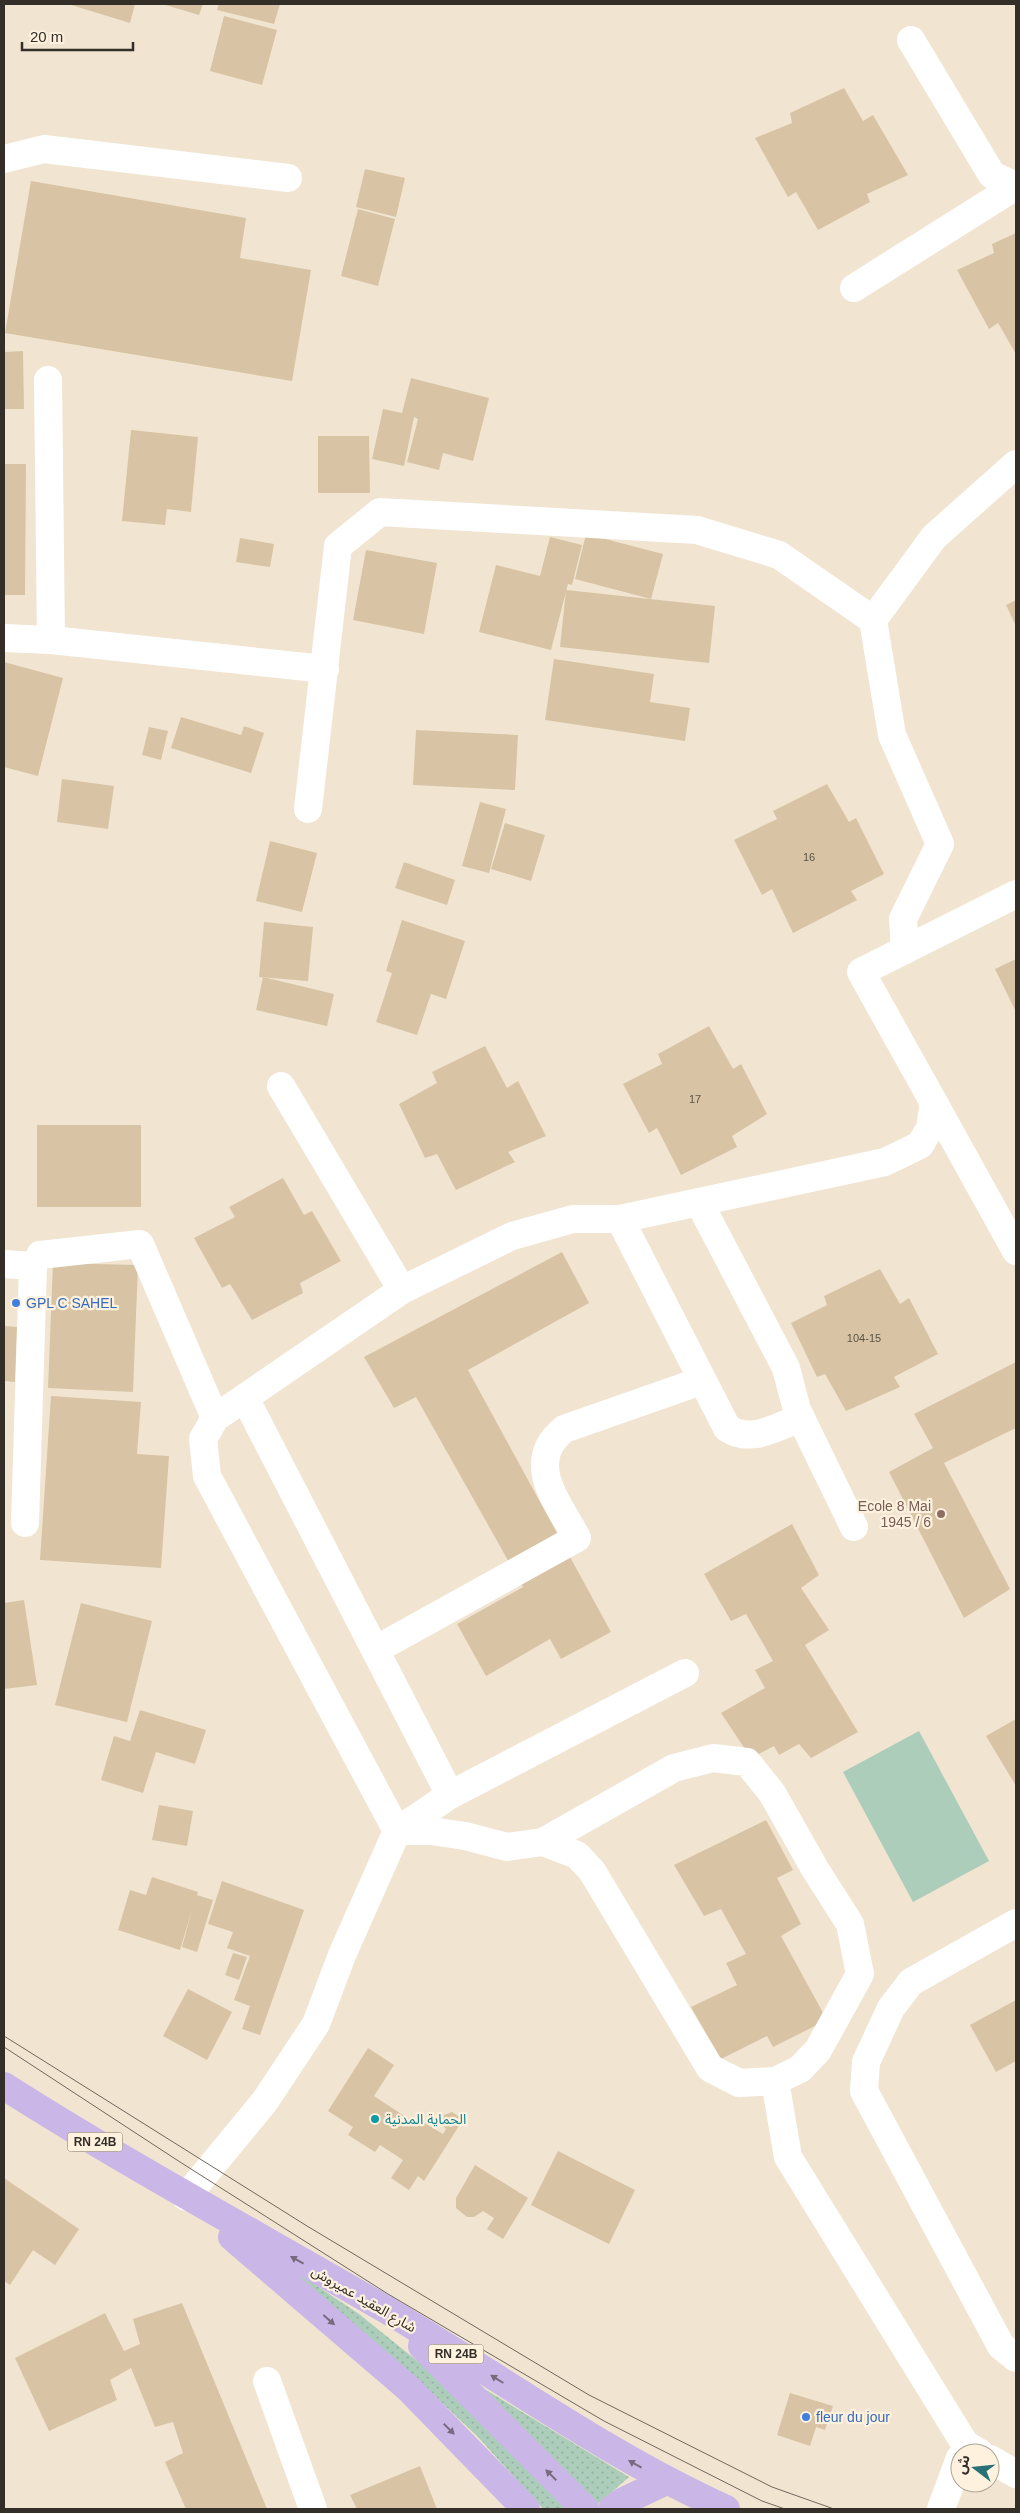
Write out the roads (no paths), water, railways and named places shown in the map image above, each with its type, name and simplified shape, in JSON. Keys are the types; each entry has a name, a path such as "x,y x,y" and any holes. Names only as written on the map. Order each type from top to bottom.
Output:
{"main road":[{"name":"شارع العقيد عميروش","path":"4,2086 186,2197 386,2310 608,2448 666,2481 726,2509"},
{"path":"186,2197 409,2388 526,2509"},
{"path":"386,2310 585,2509"},
{"path":"612,2509 622,2502 666,2481"}],"street":[{"path":"911,40 992,175 1016,186"},
{"path":"4,159 44,149 288,178"},
{"path":"854,288 1016,186"},
{"path":"48,380 51,640"},
{"path":"905,950 903,919 940,844 892,736 873,620 934,536 1016,464"},
{"path":"308,809 338,546 380,512 697,530 779,555 873,620"},
{"path":"4,638 51,640 325,669"},
{"path":"1007,899 861,972 1016,1251"},
{"path":"281,1086 402,1290"},
{"path":"396,1831 207,1476 203,1440 215,1418 402,1290 512,1236 573,1219 620,1220 885,1162 920,1146 930,1128 934,1103"},
{"path":"699,1202 786,1368 801,1418 854,1527"},
{"path":"620,1220 701,1381 727,1428 736,1434 747,1436 758,1434 801,1418"},
{"path":"40,1255 140,1244 215,1418"},
{"path":"4,1264 33,1266 25,1522"},
{"path":"375,1650 577,1538 547,1482 544,1471 544,1458 555,1437 575,1424 701,1381"},
{"path":"245,1398 450,1795"},
{"path":"186,2197 265,2101 316,2024 342,1955 396,1831 450,1795 685,1673"},
{"path":"396,1831 432,1830 507,1847 543,1842 674,1768 713,1758 747,1762 772,1793 815,1869 850,1924 860,1974 818,2050 800,2069 775,2081 739,2083 710,2068 592,1871 577,1855 543,1842"},
{"path":"1016,1923 910,1982 891,2008 866,2062 864,2091 1001,2346 1016,2358"},
{"path":"775,2081 788,2157 962,2443"},
{"path":"268,2382 313,2509"},
{"path":"1000,2465 1016,2474"},
{"path":"942,2509 950,2491"}],"tram line":[{"path":"4,2036 307,2226 589,2395 772,2487 834,2509"},
{"path":"4,2047 180,2162 388,2294 604,2421 762,2501 785,2509"}],"place":[{"name":"GPL C SAHEL","path":"16,1303"},
{"name":"Ecole 8 Mai 1945 / 6","path":"941,1514"},
{"name":"الحماية المدنية","path":"375,2119"},
{"name":"fleur du jour","path":"806,2417"}]}
